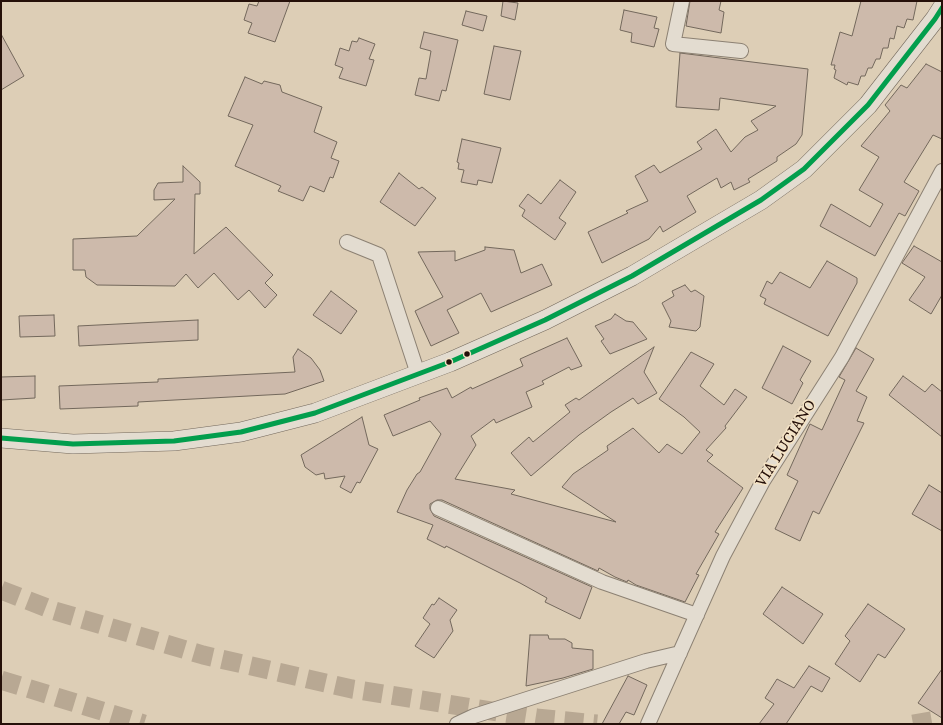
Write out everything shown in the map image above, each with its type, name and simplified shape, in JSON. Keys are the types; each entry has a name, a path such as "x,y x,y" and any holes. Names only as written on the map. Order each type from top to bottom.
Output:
{"main road":[{"path":"1,438 73,444 174,441 241,432 314,413 418,374 545,320 632,276 761,200 804,169 868,105 942,8"}],"street":[{"path":"682,1 673,44 740,51"},
{"name":"VIA LUCIANO","path":"648,724 724,556 763,481 842,357 942,172"},
{"path":"347,242 379,255 418,374"},
{"path":"438,508 602,582 697,615"},
{"path":"457,724 474,716 646,661 680,653"}],"building":[{"path":"259,1 290,1 275,42 248,33 252,23 244,20 249,4 257,6"},
{"path":"503,1 518,3 515,20 501,16"},
{"path":"690,1 721,1 719,10 724,12 721,33 686,26"},
{"path":"861,1 917,1 913,20 907,19 904,28 897,26 894,39 890,38 888,48 883,48 880,59 876,59 872,68 868,68 865,76 861,76 858,85 848,82 847,85 834,78 836,70 834,69 835,65 831,65 840,32 852,36"},
{"path":"624,10 657,17 654,28 659,29 654,47 631,42 632,33 620,30"},
{"path":"466,11 487,16 483,31 462,25"},
{"path":"424,32 458,40 446,91 442,90 439,101 415,95 419,78 426,79 431,51 420,48"},
{"path":"1,34 24,76 1,90"},
{"path":"359,38 375,44 369,59 374,60 366,86 339,78 343,68 335,65 340,48 349,51 352,41 357,42"},
{"path":"494,46 521,51 510,100 484,94"},
{"path":"680,53 808,69 802,135 796,144 777,157 777,161 748,179 750,182 734,190 731,182 721,188 717,178 687,196 696,212 663,232 660,226 649,239 602,263 588,232 628,213 626,211 648,201 635,176 654,165 660,173 702,149 697,142 716,129 731,152 745,137 758,130 751,121 776,106 720,98 719,110 676,107"},
{"path":"926,64 942,72 942,139 933,135 904,182 919,191 905,216 899,213 875,256 820,226 831,204 870,227 883,204 859,190 879,157 861,146 890,111 885,105 901,85 907,88"},
{"path":"245,77 262,84 264,81 280,85 282,92 322,107 314,132 337,142 331,158 339,161 333,178 330,177 324,192 310,186 303,201 278,191 281,186 235,166 253,125 228,116"},
{"path":"462,139 501,148 492,183 478,180 477,185 461,182 464,170 458,169 459,163 457,162"},
{"path":"183,166 200,182 200,194 195,194 194,254 226,227 273,275 265,283 277,295 265,308 249,290 238,300 214,273 198,288 186,274 175,286 97,285 86,277 85,270 73,270 73,239 137,236 175,199 154,200 154,190 158,183 183,182"},
{"path":"399,173 419,189 422,187 436,198 415,226 380,202"},
{"path":"560,180 576,192 559,218 566,223 555,240 522,216 525,210 519,206 528,194 541,204"},
{"path":"914,246 942,262 942,295 931,314 909,300 925,277 902,263"},
{"path":"485,247 514,250 521,273 542,264 552,285 491,312 481,293 447,310 459,333 431,346 415,311 443,297 418,252 455,251 455,261 485,250"},
{"path":"827,261 857,278 857,283 828,336 764,304 766,299 760,296 767,281 772,284 780,272 810,288"},
{"path":"685,285 691,292 695,290 704,296 700,327 696,331 669,327 671,321 662,303 674,296 672,291"},
{"path":"331,291 357,311 341,334 313,315"},
{"path":"615,314 626,321 633,322 647,339 610,354 601,341 604,339 595,326 611,319"},
{"path":"54,315 55,336 20,337 19,316"},
{"path":"198,320 198,340 79,346 78,326"},
{"path":"567,338 582,366 571,370 569,367 542,381 544,384 526,392 532,407 496,423 494,419 471,436 476,445 455,479 515,490 511,494 616,522 562,487 573,474 608,450 607,446 633,428 659,453 667,444 682,454 700,432 684,417 659,399 691,352 714,364 700,386 724,405 735,389 747,397 725,426 726,428 706,450 713,455 707,461 743,488 715,532 719,534 696,574 699,575 685,602 636,585 628,580 627,582 599,568 598,571 442,500 437,500 430,504 430,509 434,516 592,587 580,619 545,602 547,598 520,583 446,546 445,548 427,539 433,525 397,512 407,490 417,474 420,472 441,434 430,421 393,436 384,415 420,400 419,398 447,388 452,398 471,387 472,389 523,366 520,359"},
{"path":"783,346 811,361 800,380 803,383 792,404 762,388"},
{"path":"654,347 644,372 657,393 638,404 633,398 611,412 579,435 531,476 511,453 529,437 533,442 570,412 565,405 576,398 579,400"},
{"path":"856,348 874,359 856,391 867,397 857,421 864,423 819,514 813,511 800,541 775,529 798,481 787,475 810,424 822,430 845,380 839,377"},
{"path":"298,349 311,358 320,370 324,381 285,394 138,402 138,406 60,409 59,386 158,382 158,379 295,372 293,357"},
{"path":"35,376 35,398 1,400 1,377"},
{"path":"903,376 925,392 932,384 942,392 942,437 889,395"},
{"path":"362,417 369,445 378,449 360,483 357,482 351,493 340,487 345,476 325,479 324,473 316,475 305,467 301,455"},
{"path":"929,485 942,493 942,531 912,514"},
{"path":"782,587 823,614 803,644 763,614"},
{"path":"439,598 457,610 450,620 453,631 434,658 415,646 430,624 423,618 432,604 434,605"},
{"path":"868,604 905,629 885,658 878,654 860,682 835,664 850,641 845,636"},
{"path":"530,635 548,635 549,639 565,639 572,643 572,648 593,650 593,669 563,678 526,686"},
{"path":"809,666 830,678 822,692 811,686 786,724 759,724 774,704 765,698 777,679 794,688"},
{"path":"942,669 942,718 918,703"},
{"path":"628,676 647,685 634,715 626,712 619,724 602,724"}],"tunnel":[{"path":"1,590 55,611 203,655 352,689 536,718 597,724"},
{"path":"1,680 144,724"},
{"path":"913,724 942,719"}],"transit line":[{"path":"1,438 73,444 174,441 241,432 315,413 450,362 545,320 632,276 761,200 804,169 868,105 942,8"}]}
